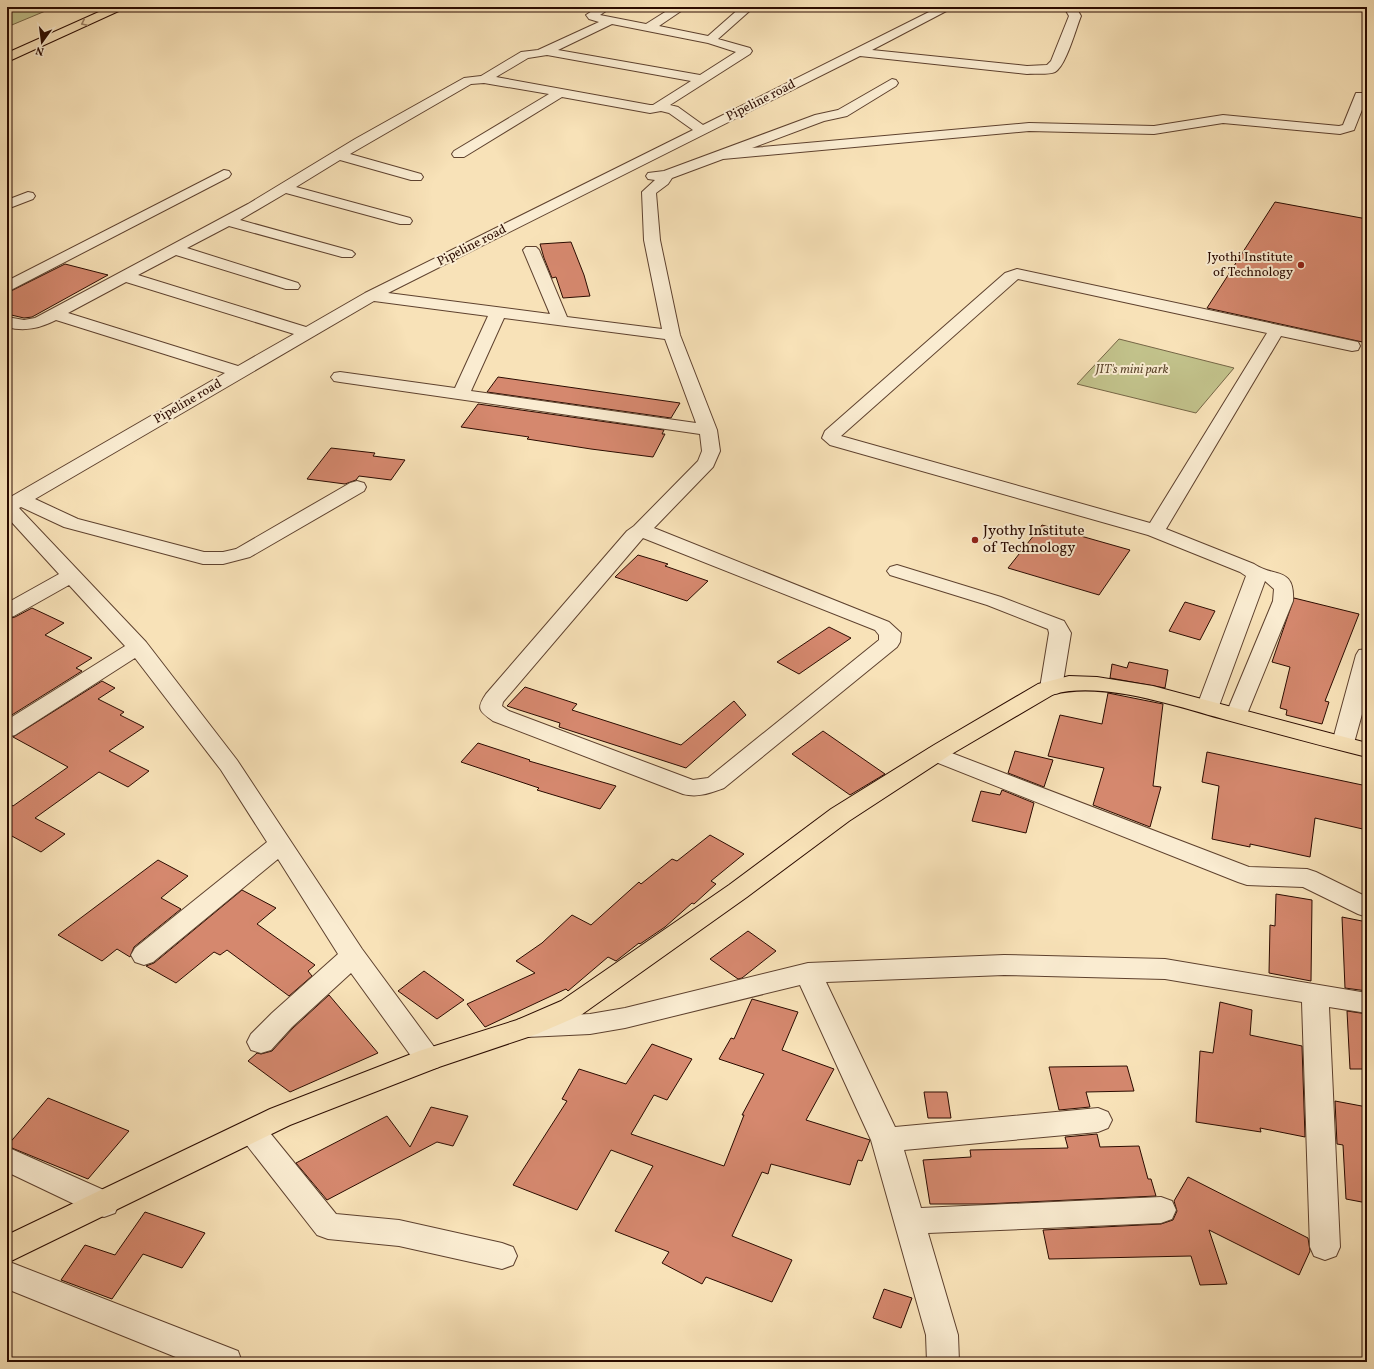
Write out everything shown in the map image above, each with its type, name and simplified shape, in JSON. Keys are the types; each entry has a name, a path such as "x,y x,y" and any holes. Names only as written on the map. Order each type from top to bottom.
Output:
{"main road":[{"path":"7,46 92,7"},
{"path":"7,58 119,7"},
{"path":"7,1250 280,1118 429,1059 527,1027 572,1008 738,891 840,815 936,754 1046,689 1069,683 1097,684 1152,692 1355,746"}],"street":[{"path":"7,322 16,325 32,325 55,314 227,221 468,81 484,79 650,109 660,107 746,51 710,40 598,19 592,15 606,7"},
{"path":"648,28 681,7"},
{"path":"710,40 748,7"},
{"name":"Pipeline road","path":"10,505 371,296 948,7"},
{"path":"859,52 1027,70 1051,69 1057,62 1075,16 1071,9 1072,7"},
{"path":"484,79 525,55 545,51 610,21"},
{"path":"545,51 702,79"},
{"path":"622,171 654,176 666,175 820,118 842,113 892,83"},
{"path":"459,154 560,93"},
{"path":"717,155 1029,127 1154,130 1223,119 1340,130 1349,127 1361,96"},
{"path":"660,107 673,110 702,130"},
{"path":"339,155 416,177"},
{"path":"7,287 224,174"},
{"path":"641,530 882,626 890,633 891,639 716,783 701,788 687,786 495,713 491,708 491,704 494,699 634,535 641,530 706,463 711,451 708,430 672,335 652,240 649,192 663,181 666,175"},
{"path":"284,188 405,221"},
{"path":"7,205 28,196"},
{"path":"227,221 347,254"},
{"path":"174,249 292,286"},
{"path":"531,250 561,322"},
{"path":"1237,714 1283,601 1284,588 1280,583 1265,574 1254,573 1247,568 1155,531 836,441 831,438 831,435 1011,276 1017,274 1352,346"},
{"path":"124,276 308,333"},
{"path":"371,296 498,314 672,335"},
{"path":"55,314 240,372"},
{"path":"462,393 498,314"},
{"path":"1155,531 1277,329"},
{"path":"340,377 462,393 708,430"},
{"path":"10,505 71,523 203,558 219,559 232,557 243,553 357,487"},
{"path":"10,505 138,647 229,765 353,956 429,1059"},
{"path":"897,571 994,601 1057,625 1060,633 1051,688"},
{"path":"1208,706 1256,577 1254,573"},
{"path":"7,612 73,575"},
{"path":"7,730 138,647"},
{"path":"1355,746 1367,655"},
{"path":"936,754 1247,876 1307,878 1367,908"},
{"path":"144,955 280,844"},
{"path":"260,1042 282,1020 353,956"},
{"path":"527,1027 590,1024 626,1018 808,973 1004,965 1165,969 1367,1003"},
{"path":"808,973 886,1140 942,1335 943,1362"},
{"path":"1315,994 1325,1247"},
{"path":"886,1140 1098,1120"},
{"path":"252,1131 328,1226 399,1233 502,1256"},
{"path":"7,1159 104,1204"},
{"path":"909,1221 1161,1210"},
{"path":"7,1275 226,1362"}],"green space":[{"path":"7,7 55,7 7,27"},
{"name":"JIT's mini park","path":"1119,339 1234,368 1196,413 1077,384"}],"building":[{"name":"Jyothi Institute of Technology","path":"1275,202 1367,219 1367,343 1207,308"},
{"path":"571,242 584,275 590,296 563,298 556,277 552,278 540,244"},
{"path":"65,264 108,275 32,317 24,318 7,314 7,293"},
{"path":"498,377 680,403 671,418 487,392"},
{"path":"478,404 664,430 662,434 665,434 653,457 527,439 529,437 461,427"},
{"path":"331,448 375,453 373,456 405,460 391,480 359,476 356,480 345,484 307,479"},
{"path":"1042,525 1130,550 1099,595 1008,568"},
{"path":"638,555 668,564 665,566 708,581 687,601 615,577"},
{"path":"1294,598 1359,614 1325,701 1329,702 1322,724 1286,715 1287,710 1280,708 1290,667 1272,662"},
{"path":"1185,602 1215,611 1200,640 1169,631"},
{"path":"32,608 64,623 45,635 92,658 76,668 82,671 7,718 7,619 15,617"},
{"path":"829,627 851,638 799,674 777,662"},
{"path":"1129,662 1168,670 1165,688 1110,678 1112,664 1127,668"},
{"path":"102,681 115,688 98,699 124,712 120,715 144,727 109,751 149,771 128,787 99,772 35,818 65,834 41,852 10,835 7,837 7,802 13,806 68,767 13,737"},
{"path":"525,687 577,704 572,710 681,745 734,701 746,715 686,768 559,727 560,723 507,706"},
{"path":"1108,693 1163,704 1153,786 1161,787 1150,827 1093,805 1104,768 1048,756 1060,715 1102,724"},
{"path":"823,731 885,774 850,795 792,754"},
{"path":"478,743 530,760 529,761 616,786 600,809 537,790 539,788 461,762"},
{"path":"1015,751 1053,760 1044,787 1008,773"},
{"path":"1207,752 1367,786 1367,830 1315,818 1310,857 1250,844 1250,847 1212,839 1219,786 1202,782"},
{"path":"1002,790 1034,803 1026,833 972,821 981,791 1000,795"},
{"path":"710,835 744,854 711,881 716,884 665,927 640,944 639,943 616,961 608,957 568,991 566,989 485,1027 467,1004 535,973 516,961 542,943 572,915 591,925 639,882 641,884 672,859 677,861"},
{"path":"158,860 188,876 161,898 181,909 134,947 130,957 117,949 102,961 58,935"},
{"path":"242,890 276,908 257,924 315,965 308,971 312,976 289,996 227,950 220,955 214,952 176,983 146,966 154,963"},
{"path":"1276,894 1312,900 1311,981 1269,973 1270,925 1275,926"},
{"path":"1342,917 1367,922 1367,991 1345,988"},
{"path":"748,931 776,951 742,978 738,979 710,959"},
{"path":"424,971 464,1000 437,1019 398,991"},
{"path":"329,995 378,1053 290,1092 248,1061 257,1053 261,1054 272,1051 293,1028"},
{"path":"752,999 798,1012 782,1050 834,1069 806,1120 870,1140 862,1161 858,1160 850,1185 771,1164 768,1174 762,1172 732,1236 792,1260 772,1302 706,1277 702,1284 662,1263 669,1252 615,1231 653,1166 611,1150 577,1210 513,1185 567,1101 562,1099 579,1069 626,1084 652,1044 692,1059 667,1100 654,1095 631,1134 724,1166 744,1115 742,1115 764,1074 719,1059 731,1038 734,1039"},
{"path":"1220,1002 1252,1010 1250,1035 1302,1046 1305,1137 1260,1128 1261,1132 1196,1122 1200,1051 1213,1053"},
{"path":"1347,1011 1367,1014 1367,1069 1350,1069"},
{"path":"1127,1066 1134,1091 1086,1092 1090,1107 1059,1110 1049,1067"},
{"path":"924,1092 947,1092 951,1118 928,1118"},
{"path":"48,1098 129,1131 88,1179 7,1146"},
{"path":"1335,1101 1367,1107 1367,1203 1346,1199 1343,1145 1337,1144"},
{"path":"431,1107 468,1116 453,1146 437,1142 327,1200 296,1163 387,1116 410,1147"},
{"path":"1097,1134 1100,1147 1139,1146 1148,1179 1151,1179 1156,1196 984,1204 930,1204 923,1160 971,1157 970,1150 1068,1148 1065,1137"},
{"path":"1188,1177 1308,1238 1310,1251 1299,1275 1209,1230 1227,1284 1200,1285 1191,1256 1049,1259 1043,1230 1161,1224 1173,1220 1177,1211 1174,1201"},
{"path":"145,1212 205,1233 182,1268 143,1254 112,1299 61,1280 85,1245 115,1255"},
{"path":"884,1289 912,1298 901,1328 873,1318"}],"place":[{"name":"Jyothi Institute of Technology","path":"1301,265"},
{"name":"Jyothy Institute of Technology","path":"975,540"}]}
